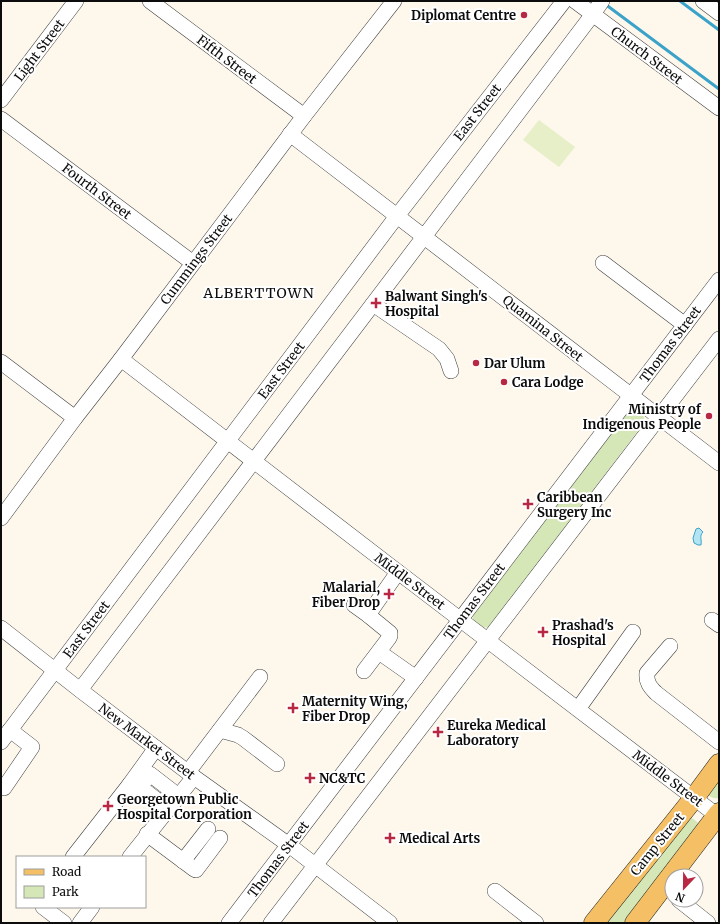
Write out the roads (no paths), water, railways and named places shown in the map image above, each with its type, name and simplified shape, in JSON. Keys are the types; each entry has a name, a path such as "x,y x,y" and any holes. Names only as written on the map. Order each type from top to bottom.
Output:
{"main road":[{"name":"Camp Street","path":"594,923 694,798 719,764"},
{"path":"683,868 718,816"},
{"path":"635,923 664,894"}],"street":[{"name":"Light Street","path":"1,100 76,1"},
{"name":"Fifth Street","path":"150,1 304,116"},
{"name":"Cummings Street","path":"1,518 290,134 394,1"},
{"name":"East Street","path":"6,736 396,216 564,1"},
{"name":"Church Street","path":"575,1 719,108"},
{"path":"80,690 602,1"},
{"path":"703,1 719,13"},
{"name":"Fourth Street","path":"1,119 193,263"},
{"name":"Quamina Street","path":"290,134 719,463"},
{"path":"602,263 685,325"},
{"name":"Thomas Street","path":"230,923 719,280"},
{"path":"373,304 439,349 447,359 451,371"},
{"path":"271,923 719,339"},
{"name":"Middle Street","path":"121,359 718,816"},
{"path":"1,362 75,418"},
{"path":"368,615 398,572"},
{"path":"354,605 390,633 389,638 364,671"},
{"name":"New Market Street","path":"1,628 188,773 289,845 390,923"},
{"path":"578,709 633,632"},
{"path":"670,646 647,673 646,678 651,689 719,742"},
{"path":"378,652 416,678"},
{"path":"131,856 166,811 188,773 260,678"},
{"path":"220,730 238,735 277,764"},
{"path":"4,788 32,747 6,736"},
{"path":"74,856 156,748"},
{"path":"168,789 188,773"},
{"path":"130,784 166,811"},
{"path":"183,861 208,829"},
{"path":"147,834 196,870 220,838"},
{"path":"495,891 536,923"},
{"path":"43,908 64,923"},
{"path":"80,923 91,908"},
{"path":"689,908 708,923"}],"water":[{"path":"699,528 703,532 701,536 701,545 694,543 693,538 696,529"}],"waterway":[{"path":"680,1 719,30"},
{"path":"605,4 719,89"}],"place":[{"name":"Diplomat Centre","path":"524,15"},
{"name":"Balwant Singh's Hospital","path":"376,303"},
{"name":"Dar Ulum","path":"476,363"},
{"name":"Cara Lodge","path":"504,382"},
{"name":"Ministry of Indigenous People","path":"709,416"},
{"name":"Caribbean Surgery Inc","path":"528,504"},
{"name":"Malarial, Fiber Drop","path":"389,594"},
{"name":"Prashad's Hospital","path":"543,632"},
{"name":"Maternity Wing, Fiber Drop","path":"293,708"},
{"name":"Eureka Medical Laboratory","path":"438,732"},
{"name":"NC&TC","path":"310,778"},
{"name":"Georgetown Public Hospital Corporation","path":"108,806"},
{"name":"Medical Arts","path":"390,838"}],"district":[{"name":"ALBERTTOWN","path":"259,293"}]}
